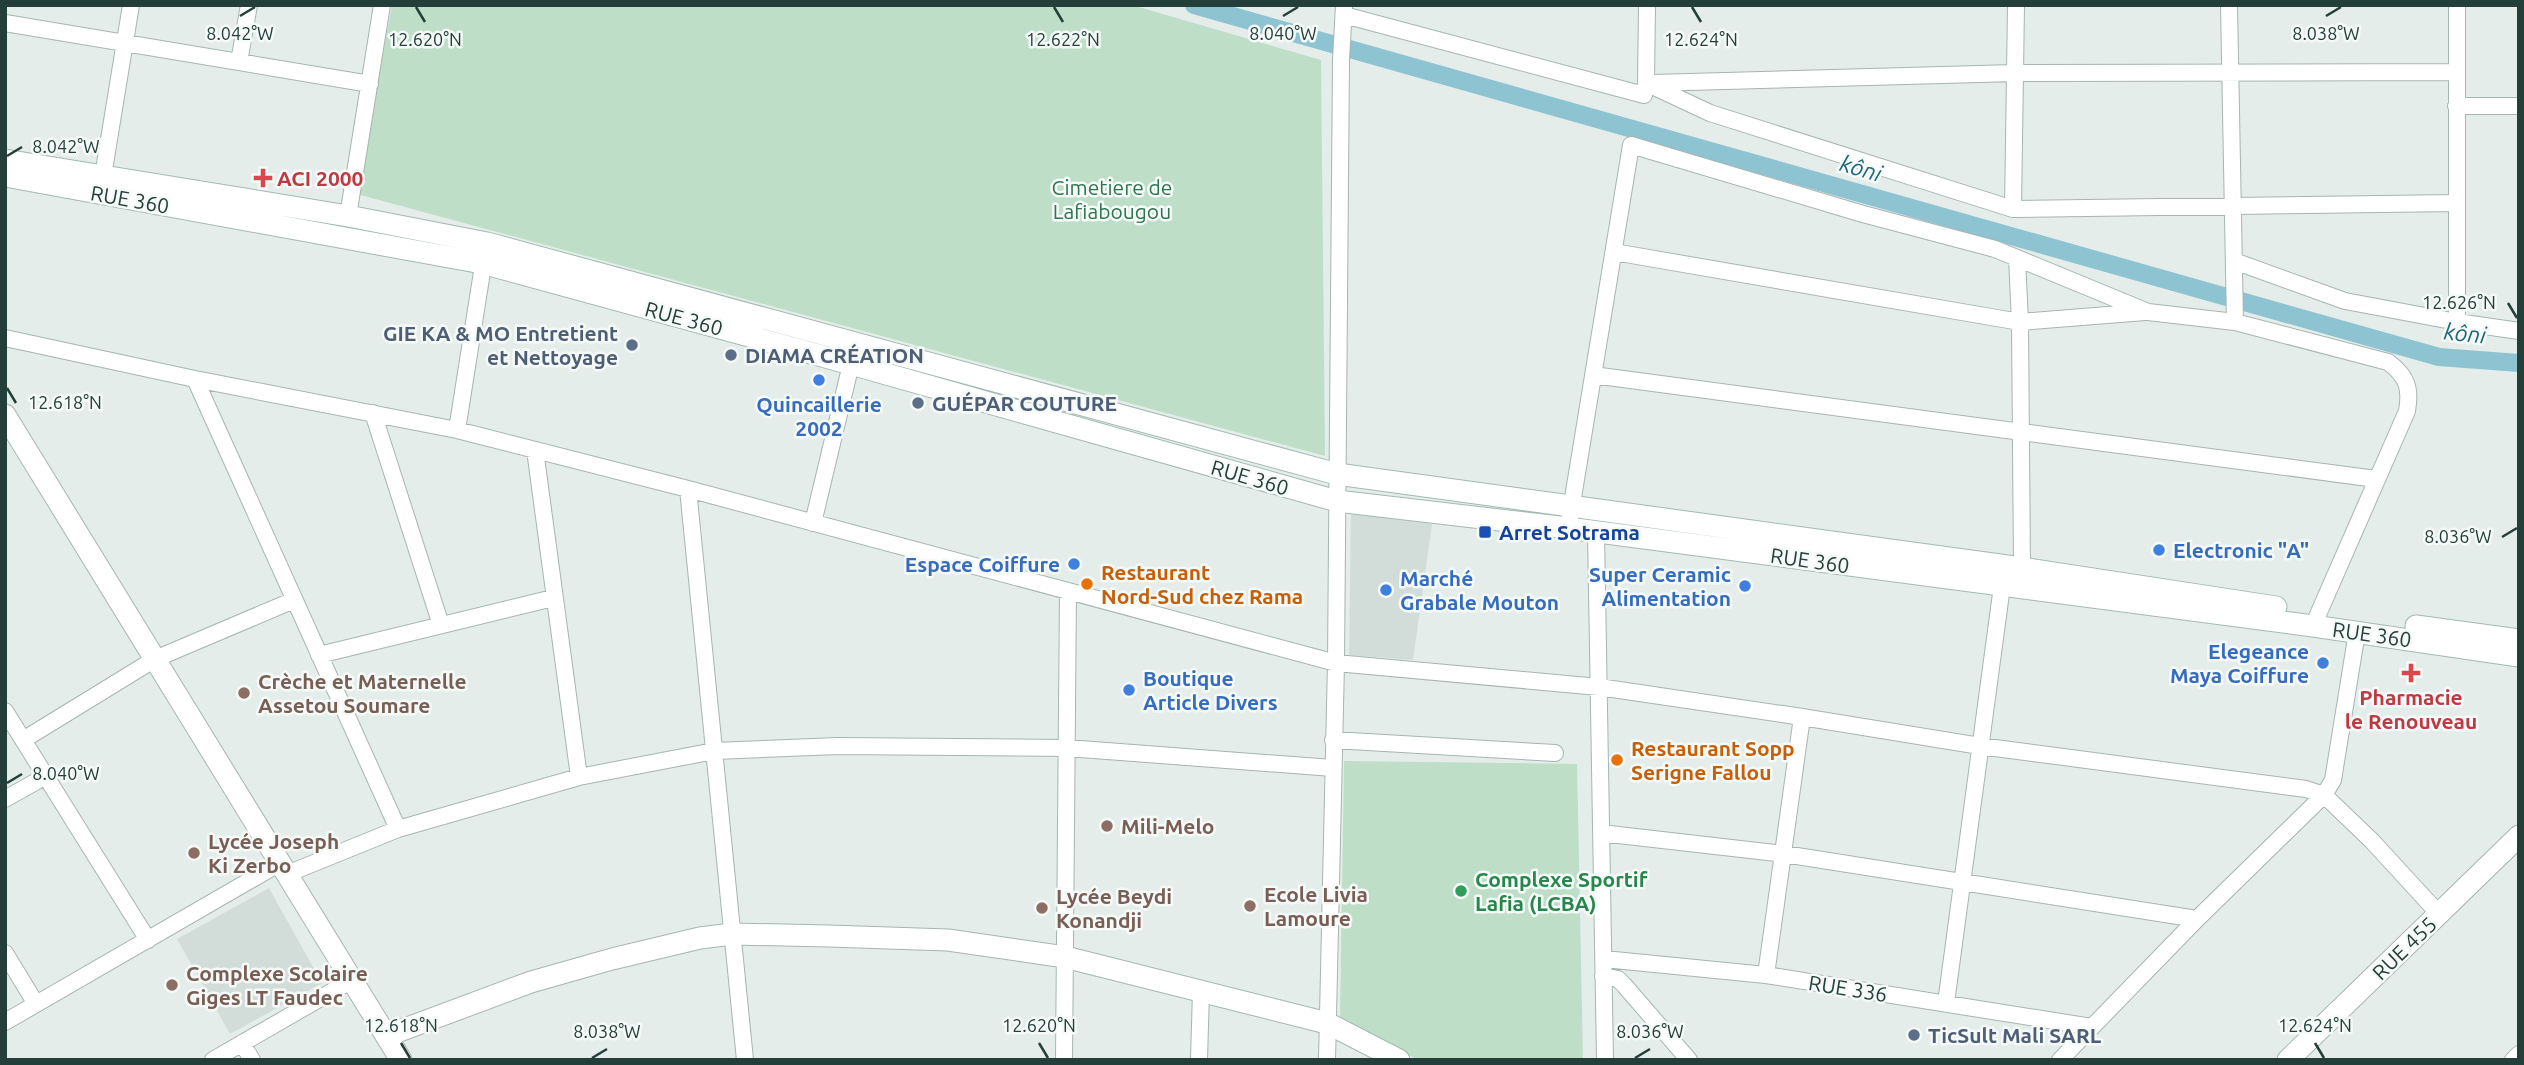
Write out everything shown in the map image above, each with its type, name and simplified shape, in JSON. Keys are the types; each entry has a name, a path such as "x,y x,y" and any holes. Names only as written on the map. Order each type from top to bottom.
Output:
{"main road":[{"name":"RUE 360","path":"5,160 348,216 1337,474 2022,568 2315,619 2357,632 2519,656"},
{"name":"RUE 360","path":"5,176 485,253 851,364 1337,501 1568,528 2002,586 2519,640"},
{"path":"5,415 401,1060"},
{"name":"RUE 455","path":"2288,1060 2519,836"},
{"path":"386,1036 542,979 700,938 732,934 948,940 1065,957 1327,1023 1399,1060"}],"street":[{"path":"103,176 131,5"},
{"path":"239,62 249,5"},
{"path":"348,216 382,5"},
{"path":"1327,1060 1336,663 1341,60 1344,10 1644,95 1647,5"},
{"path":"2013,209 2016,5"},
{"path":"2229,5 2235,317"},
{"path":"2456,5 2457,322"},
{"path":"5,23 370,84"},
{"path":"1646,83 2015,73 2455,72"},
{"path":"1646,83 1710,113 2013,209 2456,203"},
{"path":"2456,106 2519,106"},
{"path":"1568,528 1632,145 1863,214 1995,249 2148,312"},
{"path":"1614,252 2020,322 2148,312 2235,317 2388,362 2400,371 2407,382 2407,411 2315,619"},
{"path":"457,430 485,253"},
{"path":"2017,258 2022,568"},
{"path":"2234,261 2345,301 2519,331"},
{"path":"5,338 195,379 457,430 688,489 1336,663 1599,687 1980,746 2306,789 2324,795 2372,841 2439,914"},
{"path":"813,523 851,364"},
{"path":"1593,375 2376,479"},
{"path":"195,379 398,829"},
{"path":"373,414 441,625"},
{"path":"535,450 579,777"},
{"path":"688,489 745,1060"},
{"path":"1596,532 1605,1060"},
{"path":"1946,1003 2002,586"},
{"path":"1064,1060 1068,591"},
{"path":"319,655 553,598"},
{"path":"23,740 155,659 294,600"},
{"path":"2062,1059 2197,919 2324,795 2333,780 2357,632"},
{"path":"5,711 148,940"},
{"path":"1766,975 1802,717"},
{"path":"1334,740 1555,753"},
{"path":"5,1022 148,940 284,869 398,829 579,777 714,751 838,746 1067,748 1333,768"},
{"path":"5,799 46,776"},
{"path":"1601,834 1784,854 2197,919"},
{"path":"5,953 36,1004"},
{"path":"1604,967 1624,985 1689,1060"},
{"name":"RUE 336","path":"1604,967 1766,975 2092,1027"},
{"path":"213,1060 352,980"},
{"path":"1199,1060 1201,991"},
{"path":"242,1043 252,1060"},
{"path":"2513,1060 2519,1054"}],"shaded area":[{"name":"Marché Grabale Mouton","path":"1351,510 1432,524 1413,660 1349,655"},
{"path":"269,888 322,983 230,1034 177,939"}],"green space":[{"name":"Cimetiere de Lafiabougou","path":"392,5 1132,5 1321,60 1325,456 357,194"},
{"name":"Complexe Sportif Lafia (LCBA)","path":"1344,761 1577,764 1583,1060 1418,1060 1340,1019"}],"waterway":[{"name":"kôni","path":"1194,5 2439,357 2519,363"}],"place":[{"name":"ACI 2000","path":"263,178"},
{"name":"GIE KA & MO Entretient et Nettoyage","path":"632,345"},
{"name":"DIAMA CRÉATION","path":"731,355"},
{"name":"Quincaillerie 2002","path":"819,380"},
{"name":"GUÉPAR COUTURE","path":"918,403"},
{"name":"Arret Sotrama","path":"1485,532"},
{"name":"Electronic \"A\"","path":"2159,550"},
{"name":"Espace Coiffure","path":"1074,564"},
{"name":"Restaurant Nord-Sud chez Rama","path":"1087,584"},
{"name":"Super Ceramic Alimentation","path":"1745,586"},
{"name":"Marché Grabale Mouton","path":"1386,590"},
{"name":"Elegeance Maya Coiffure","path":"2323,663"},
{"name":"Pharmacie le Renouveau","path":"2411,673"},
{"name":"Boutique Article Divers","path":"1129,690"},
{"name":"Crèche et Maternelle Assetou Soumare","path":"244,693"},
{"name":"Restaurant Sopp Serigne Fallou","path":"1617,760"},
{"name":"Mili-Melo","path":"1107,826"},
{"name":"Lycée Joseph Ki Zerbo","path":"194,853"},
{"name":"Complexe Sportif Lafia (LCBA)","path":"1461,891"},
{"name":"Ecole Livia Lamoure","path":"1250,906"},
{"name":"Lycée Beydi Konandji","path":"1042,908"},
{"name":"Complexe Scolaire Giges LT Faudec","path":"172,985"},
{"name":"TicSult Mali SARL","path":"1914,1035"}]}
